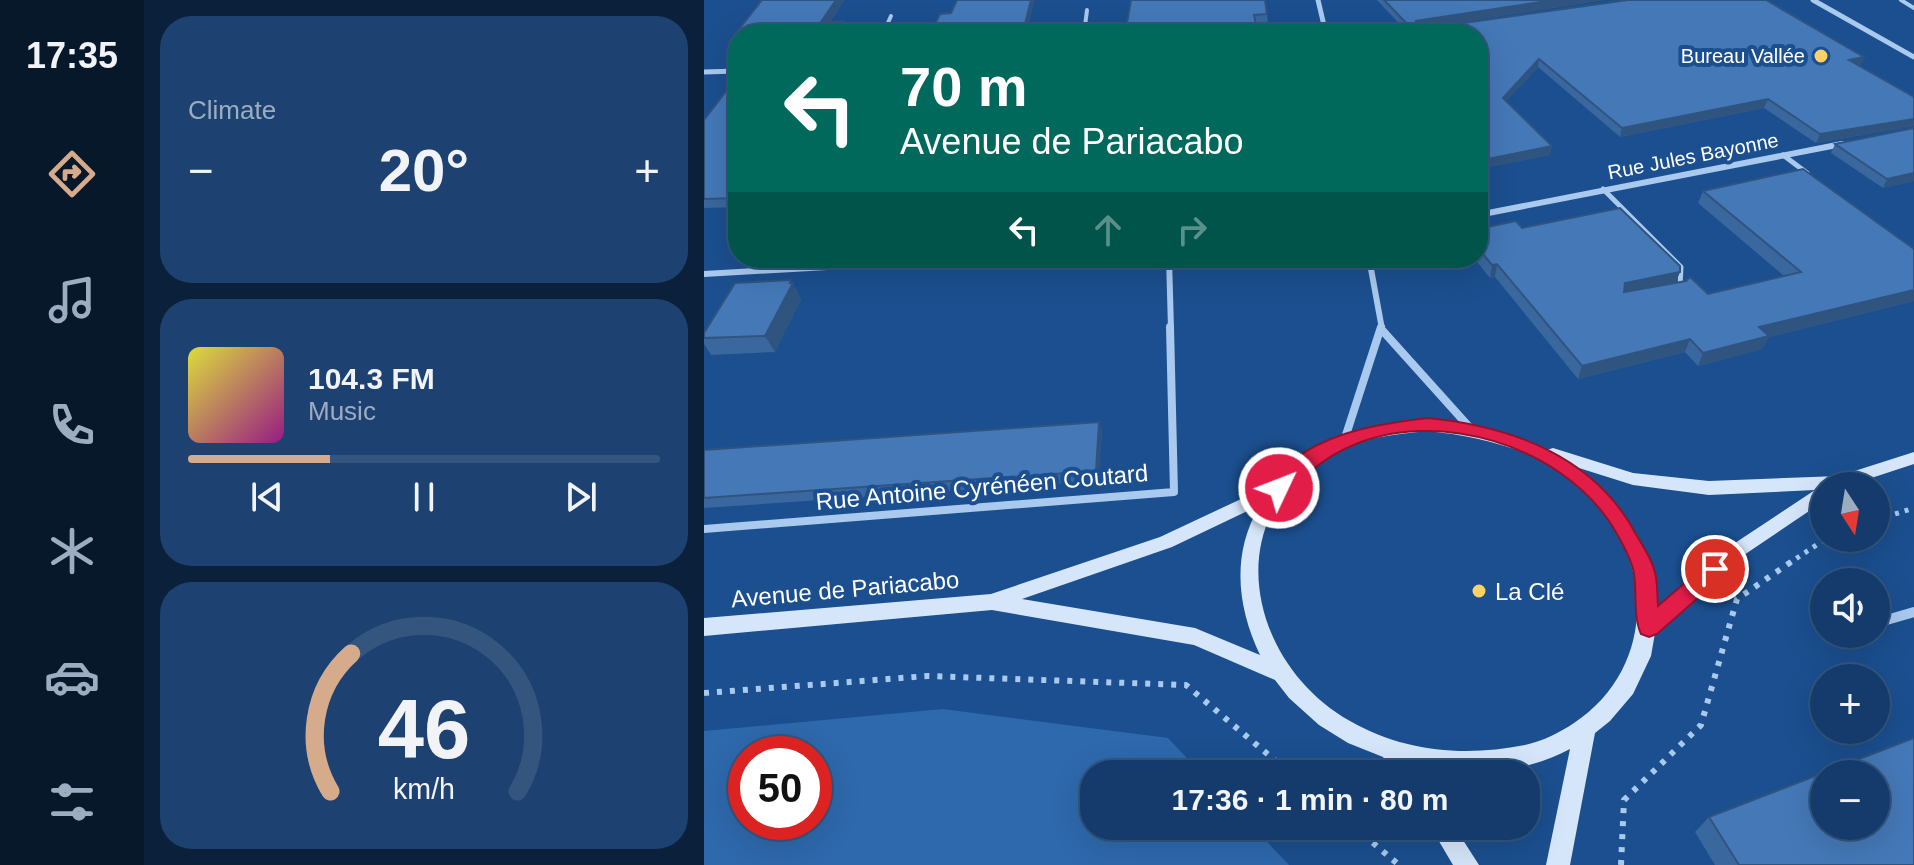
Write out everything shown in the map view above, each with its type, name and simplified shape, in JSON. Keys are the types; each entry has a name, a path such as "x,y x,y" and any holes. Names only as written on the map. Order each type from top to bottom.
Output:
{"main road":[{"path":"1524,445 1577,475 1618,518 1644,569 1649,627 1639,665 1618,701 1585,729 1527,755 1460,763 1391,750 1326,719 1279,672 1257,633 1248,594 1248,556 1254,534 1279,488 1308,461 1344,441 1384,429 1427,425 1471,429 1524,445 1633,479 1709,488 1810,487"},
{"path":"1874,472 1914,458"},
{"name":"Avenue de Pariacabo","path":"704,627 991,602 1166,542 1279,488"},
{"path":"1649,627 1738,550 1810,502"},
{"name":"Avenue de Pariacabo","path":"991,602 1195,637 1279,672"},
{"path":"1558,865 1585,729"},
{"path":"1391,750 1398,760"},
{"path":"1450,840 1467,865"}],"street":[{"path":"1318,0 1324,24"},
{"path":"1813,0 1914,57"},
{"path":"704,72 728,71"},
{"name":"Rue Jules Bayonne","path":"1488,213 1856,141"},
{"path":"704,274 809,268"},
{"name":"Rue Antoine Cyrénéen Coutard","path":"704,529 1174,492 1169,268"},
{"path":"1344,441 1382,330 1371,268"},
{"path":"1382,330 1471,429"},
{"path":"1890,619 1914,612"}],"lane":[{"path":"1901,0 1914,8"},
{"path":"1085,24 1087,10"},
{"path":"887,24 891,16"},
{"path":"1783,155 1820,182"},
{"path":"1603,189 1681,267 1680,289 1666,292"}],"path":[{"path":"1890,516 1914,508"},
{"path":"1621,865 1624,800 1701,725 1737,599 1810,550"},
{"path":"704,693 928,676 1186,685 1274,760"},
{"path":"1370,840 1399,865"}],"shaded area":[{"path":"943,709 1168,738 1189,760 1080,760 1080,840 1265,840 1289,865 704,865 704,731"}],"building":[{"path":"762,0 836,0 821,22 844,21 842,24 743,24"},
{"path":"957,0 1031,0 1025,24 935,24 940,14 951,13"},
{"path":"1131,0 1265,0 1267,14 1254,15 1256,24 1127,24"},
{"path":"1384,0 1554,0 1416,21 1407,24"},
{"path":"1628,0 1766,0 1864,57 1849,60 1914,97 1914,119 1820,134 1768,99 1622,128 1539,59 1503,98 1552,146 1488,159 1488,24 1456,24"},
{"path":"728,89 728,198 704,199 704,120"},
{"path":"1914,128 1914,173 1887,179 1835,144"},
{"path":"1803,169 1914,249 1914,290 1759,327 1769,336 1703,353 1690,339 1582,366 1497,264 1492,265 1488,260 1488,227 1516,221 1522,228 1620,208 1680,266 1680,272 1625,283 1624,292 1686,281 1690,277 1708,294 1801,272 1703,191"},
{"path":"791,280 790,283 793,283 765,336 704,338 704,333 735,283"},
{"path":"1099,422 1096,471 704,498 704,450"},
{"path":"1914,738 1914,865 1739,865 1709,817 1810,778 1810,840 1890,840 1890,760 1857,760"}],"place":[{"name":"Bureau Vallée","path":"1821,56"},
{"name":"La Clé","path":"1479,591"}],"route":[{"path":"1279,488 1308,461 1344,441 1384,429 1427,425 1471,429 1524,445 1577,475 1618,518 1644,569 1649,627 1715,569"}]}
